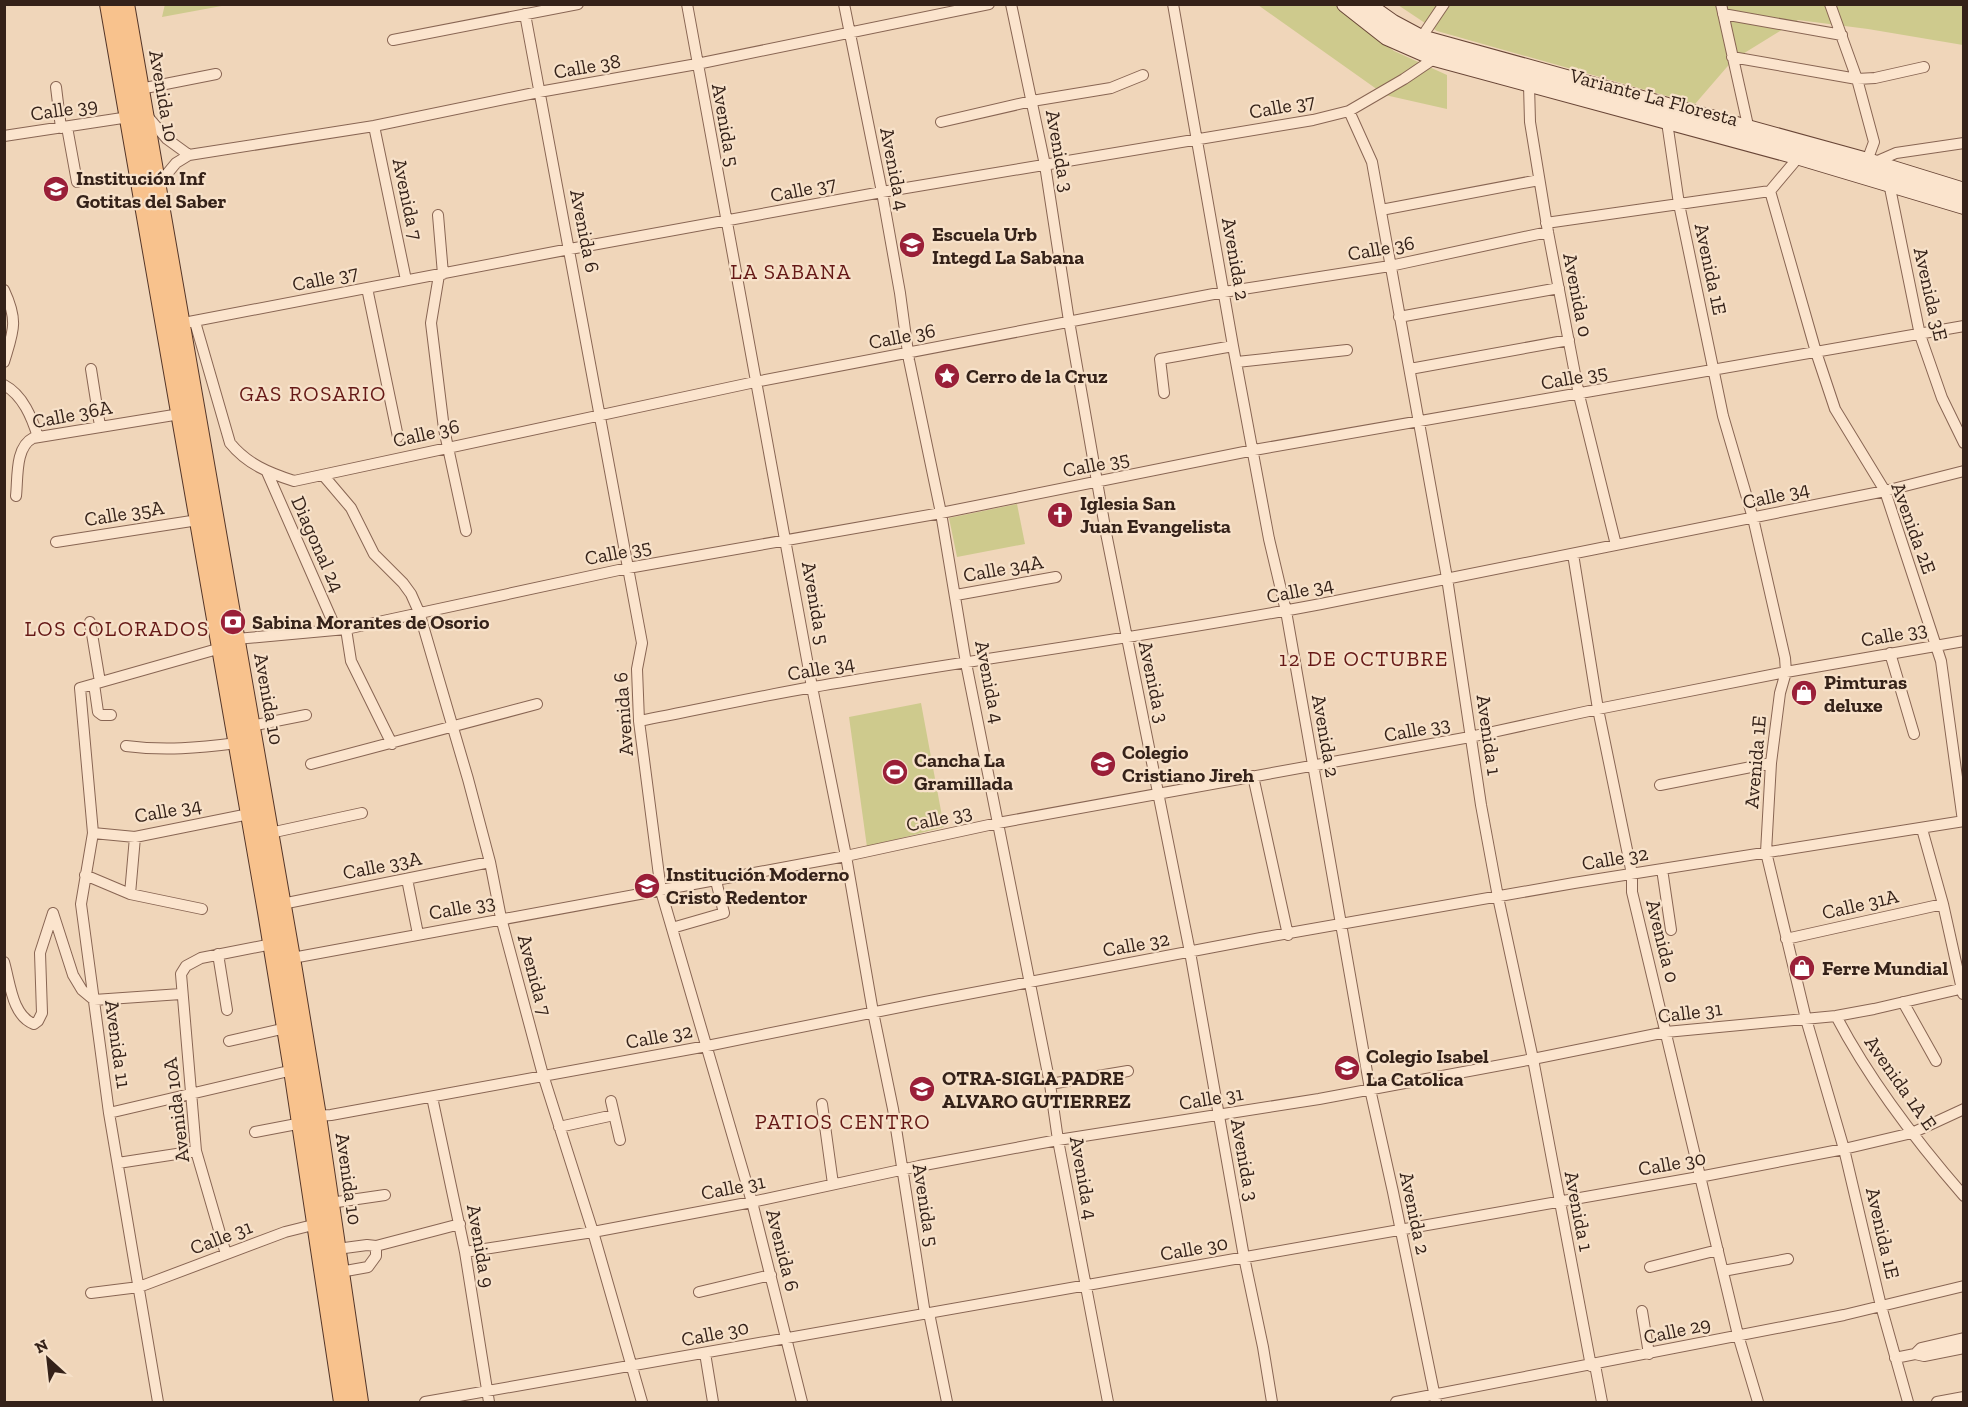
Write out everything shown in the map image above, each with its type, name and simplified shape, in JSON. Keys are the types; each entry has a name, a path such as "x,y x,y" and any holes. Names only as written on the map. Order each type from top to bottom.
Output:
{"main road":[{"name":"Avenida 10","path":"109,4 136,115 202,438 228,644 237,742 249,814 282,951 309,1120 317,1224 343,1402"},
{"name":"Avenida 10","path":"125,4 140,89 136,115 157,186 180,323 180,414 198,520 228,644 251,726 282,904 286,1028 293,1070 309,1120 330,1203 359,1402"},
{"name":"Variante La Floresta","path":"1345,4 1387,37 1435,58 1667,122 1803,151 1870,162 1964,190"},
{"name":"Variante La Floresta","path":"1366,4 1393,23 1421,38 1749,130 1889,183 1964,206"}],"street":[{"path":"393,40 528,11 578,4"},
{"name":"Avenida 5","path":"687,4 725,222 893,1109 927,1313 947,1402"},
{"name":"Avenida 4","path":"844,4 882,192 908,353 941,513 966,663 1050,1084 1058,1140 1108,1402"},
{"name":"Calle 38","path":"189,155 374,126 697,64 989,4"},
{"name":"Avenida 3","path":"1011,4 1045,165 1069,321 1126,636 1160,793 1272,1402"},
{"name":"Avenida 2","path":"1173,4 1195,140 1233,346 1269,539 1286,611 1370,1089 1435,1399"},
{"path":"1421,38 1444,4"},
{"path":"1830,4 1857,79 1874,142 1870,162"},
{"path":"1749,130 1722,9 1842,35"},
{"name":"Avenida 6","path":"528,11 539,93 642,643 636,669 639,722 661,891 752,1202 802,1402"},
{"path":"1732,57 1857,79 1875,78 1924,67"},
{"name":"Calle 37","path":"180,323 882,192 1313,120 1349,111 1435,58"},
{"path":"140,89 216,74"},
{"path":"941,122 1032,101 1111,88 1143,75"},
{"name":"Avenida 0","path":"1529,85 1530,122 1547,228 1579,395 1616,545"},
{"path":"57,87 77,182"},
{"name":"Avenida 1","path":"1349,111 1372,162 1447,578 1470,737 1498,897 1602,1402"},
{"name":"Calle 39","path":"4,136 136,115"},
{"path":"136,115 189,155 176,163 157,186"},
{"name":"Avenida 1E","path":"1667,122 1679,204 1723,416 1753,518 1785,658 1786,672 1780,693 1771,763 1766,852 1806,1019 1844,1149 1881,1306 1908,1402"},
{"name":"Avenida 7","path":"374,126 406,280"},
{"path":"1870,162 1896,153 1964,143"},
{"path":"1770,191 1803,151"},
{"path":"1381,210 1539,180"},
{"name":"Avenida 3E","path":"1889,183 1920,335 1942,398 1964,442"},
{"name":"Calle 36","path":"267,472 294,481 756,382 1224,292 1390,266 1547,228 1679,204 1770,191"},
{"name":"Avenida 2E","path":"1770,191 1816,352 1835,409 1885,491 1941,661 1963,821"},
{"path":"438,215 441,274 431,323 444,429 466,531"},
{"path":"367,288 398,437"},
{"path":"1399,317 1559,288"},
{"path":"4,290 14,325 12,340 4,362"},
{"path":"180,323 230,443 238,452 267,472"},
{"name":"Calle 35","path":"80,688 228,644 341,629 628,568 941,513 1254,450 1964,326"},
{"path":"1410,369 1569,340"},
{"path":"1164,393 1160,359 1233,346"},
{"path":"1237,362 1347,351"},
{"path":"91,369 100,426"},
{"path":"4,385 17,394 38,437"},
{"name":"Calle 36A","path":"16,496 22,449 26,441 100,426 180,414"},
{"name":"Calle 34","path":"639,722 812,687 1126,636 1229,622 1885,491 1964,471"},
{"name":"Diagonal 24","path":"267,472 341,629 351,661 392,744"},
{"name":"Avenida 7","path":"323,475 351,508 374,554 403,583 419,612 490,862 501,918 543,1075 593,1233 642,1402"},
{"name":"Calle 35A","path":"56,542 198,520"},
{"name":"Avenida 0","path":"1573,554 1598,709 1632,874 1632,892 1738,1335 1758,1402"},
{"name":"Calle 34A","path":"956,595 1056,577"},
{"path":"90,622 98,712 102,715 111,715"},
{"name":"Calle 33","path":"186,966 201,957 218,954 282,951 418,934 716,881 998,823 1470,737 1786,672 1964,641"},
{"path":"1890,653 1914,734"},
{"name":"Avenida 11","path":"80,688 93,832 81,904 109,1113 158,1402"},
{"path":"311,764 537,704"},
{"path":"251,726 306,715"},
{"path":"126,746 155,750 188,749 237,742"},
{"path":"1660,785 1771,763"},
{"path":"1253,776 1288,934"},
{"path":"270,833 362,813"},
{"name":"Calle 34","path":"93,832 135,837 249,814"},
{"name":"Calle 32","path":"255,1132 331,1115 707,1046 873,1012 1288,934 1632,874 1963,821"},
{"path":"1922,829 1963,990"},
{"path":"130,894 135,837"},
{"name":"Calle 33A","path":"282,904 490,862"},
{"path":"1662,869 1671,930"},
{"path":"85,875 130,894 202,909"},
{"path":"407,879 418,934"},
{"path":"672,928 724,912 716,881"},
{"name":"Calle 31A","path":"1786,939 1942,904"},
{"path":"4,962 20,1014 26,1021 34,1024 42,1013 40,953 53,913 73,975 82,990 94,1000 181,994"},
{"path":"218,954 227,1010"},
{"name":"Avenida 10A","path":"186,966 181,974 181,994 196,1151 226,1254"},
{"name":"Calle 31","path":"465,1252 593,1233 903,1169 1058,1140 1370,1089 1666,1032 1836,1016 1963,990"},
{"path":"1903,1002 1936,1061"},
{"name":"Avenida 1A E","path":"1836,1016 1852,1047 1912,1133 1964,1196"},
{"path":"229,1041 286,1028"},
{"path":"109,1113 293,1070"},
{"path":"1050,1084 1128,1071"},
{"name":"Avenida 9","path":"432,1096 460,1224 488,1397"},
{"path":"611,1101 620,1140"},
{"path":"822,1104 833,1184"},
{"name":"Calle 30","path":"425,1402 488,1397 632,1366 787,1337 1700,1177 1844,1149 1912,1133 1964,1109"},
{"path":"559,1127 614,1115"},
{"path":"117,1163 196,1151"},
{"path":"330,1203 385,1195"},
{"name":"Calle 31","path":"91,1293 139,1287 285,1232 317,1224"},
{"path":"337,1249 376,1246 460,1224"},
{"path":"340,1272 368,1267 375,1256 376,1246"},
{"path":"1650,1267 1718,1250"},
{"path":"1723,1271 1788,1259"},
{"path":"699,1292 771,1275"},
{"name":"Calle 29","path":"1396,1402 1435,1399 1844,1315 1964,1286"},
{"path":"1642,1311 1649,1354"},
{"path":"1915,1354 1921,1348 1964,1338"},
{"path":"1895,1358 1915,1354 1924,1356 1964,1348"},
{"path":"705,1353 713,1402"},
{"path":"1937,1402 1964,1397"}],"shaded area":[{"path":"165,4 227,4 227,5 162,17"},
{"path":"1258,5 1340,5 1358,24 1394,51 1447,75 1447,109 1385,95"},
{"path":"1398,5 1963,5 1963,45 1798,20 1733,60 1695,104 1437,31"},
{"path":"1017,504 1025,544 957,557 949,518"},
{"name":"Cancha La Gramillada","path":"921,703 944,827 867,847 849,717"}],"place":[{"name":"Institución Inf Gotitas del Saber","path":"56,189"},
{"name":"Escuela Urb Integd La Sabana","path":"912,245"},
{"name":"Cerro de la Cruz","path":"947,376"},
{"name":"Iglesia San Juan Evangelista","path":"1060,515"},
{"name":"Sabina Morantes de Osorio","path":"233,622"},
{"name":"Pimturas deluxe","path":"1804,693"},
{"name":"Colegio Cristiano Jireh","path":"1103,764"},
{"name":"Cancha La Gramillada","path":"895,772"},
{"name":"Institución Moderno Cristo Redentor","path":"647,886"},
{"name":"Ferre Mundial","path":"1802,968"},
{"name":"Colegio Isabel La Catolica","path":"1347,1068"},
{"name":"OTRA-SIGLA PADRE ALVARO GUTIERREZ","path":"922,1089"}],"district":[{"name":"LA SABANA","path":"791,271"},
{"name":"GAS ROSARIO","path":"313,393"},
{"name":"LOS COLORADOS","path":"117,628"},
{"name":"12 DE OCTUBRE","path":"1364,658"},
{"name":"PATIOS CENTRO","path":"843,1121"}]}
